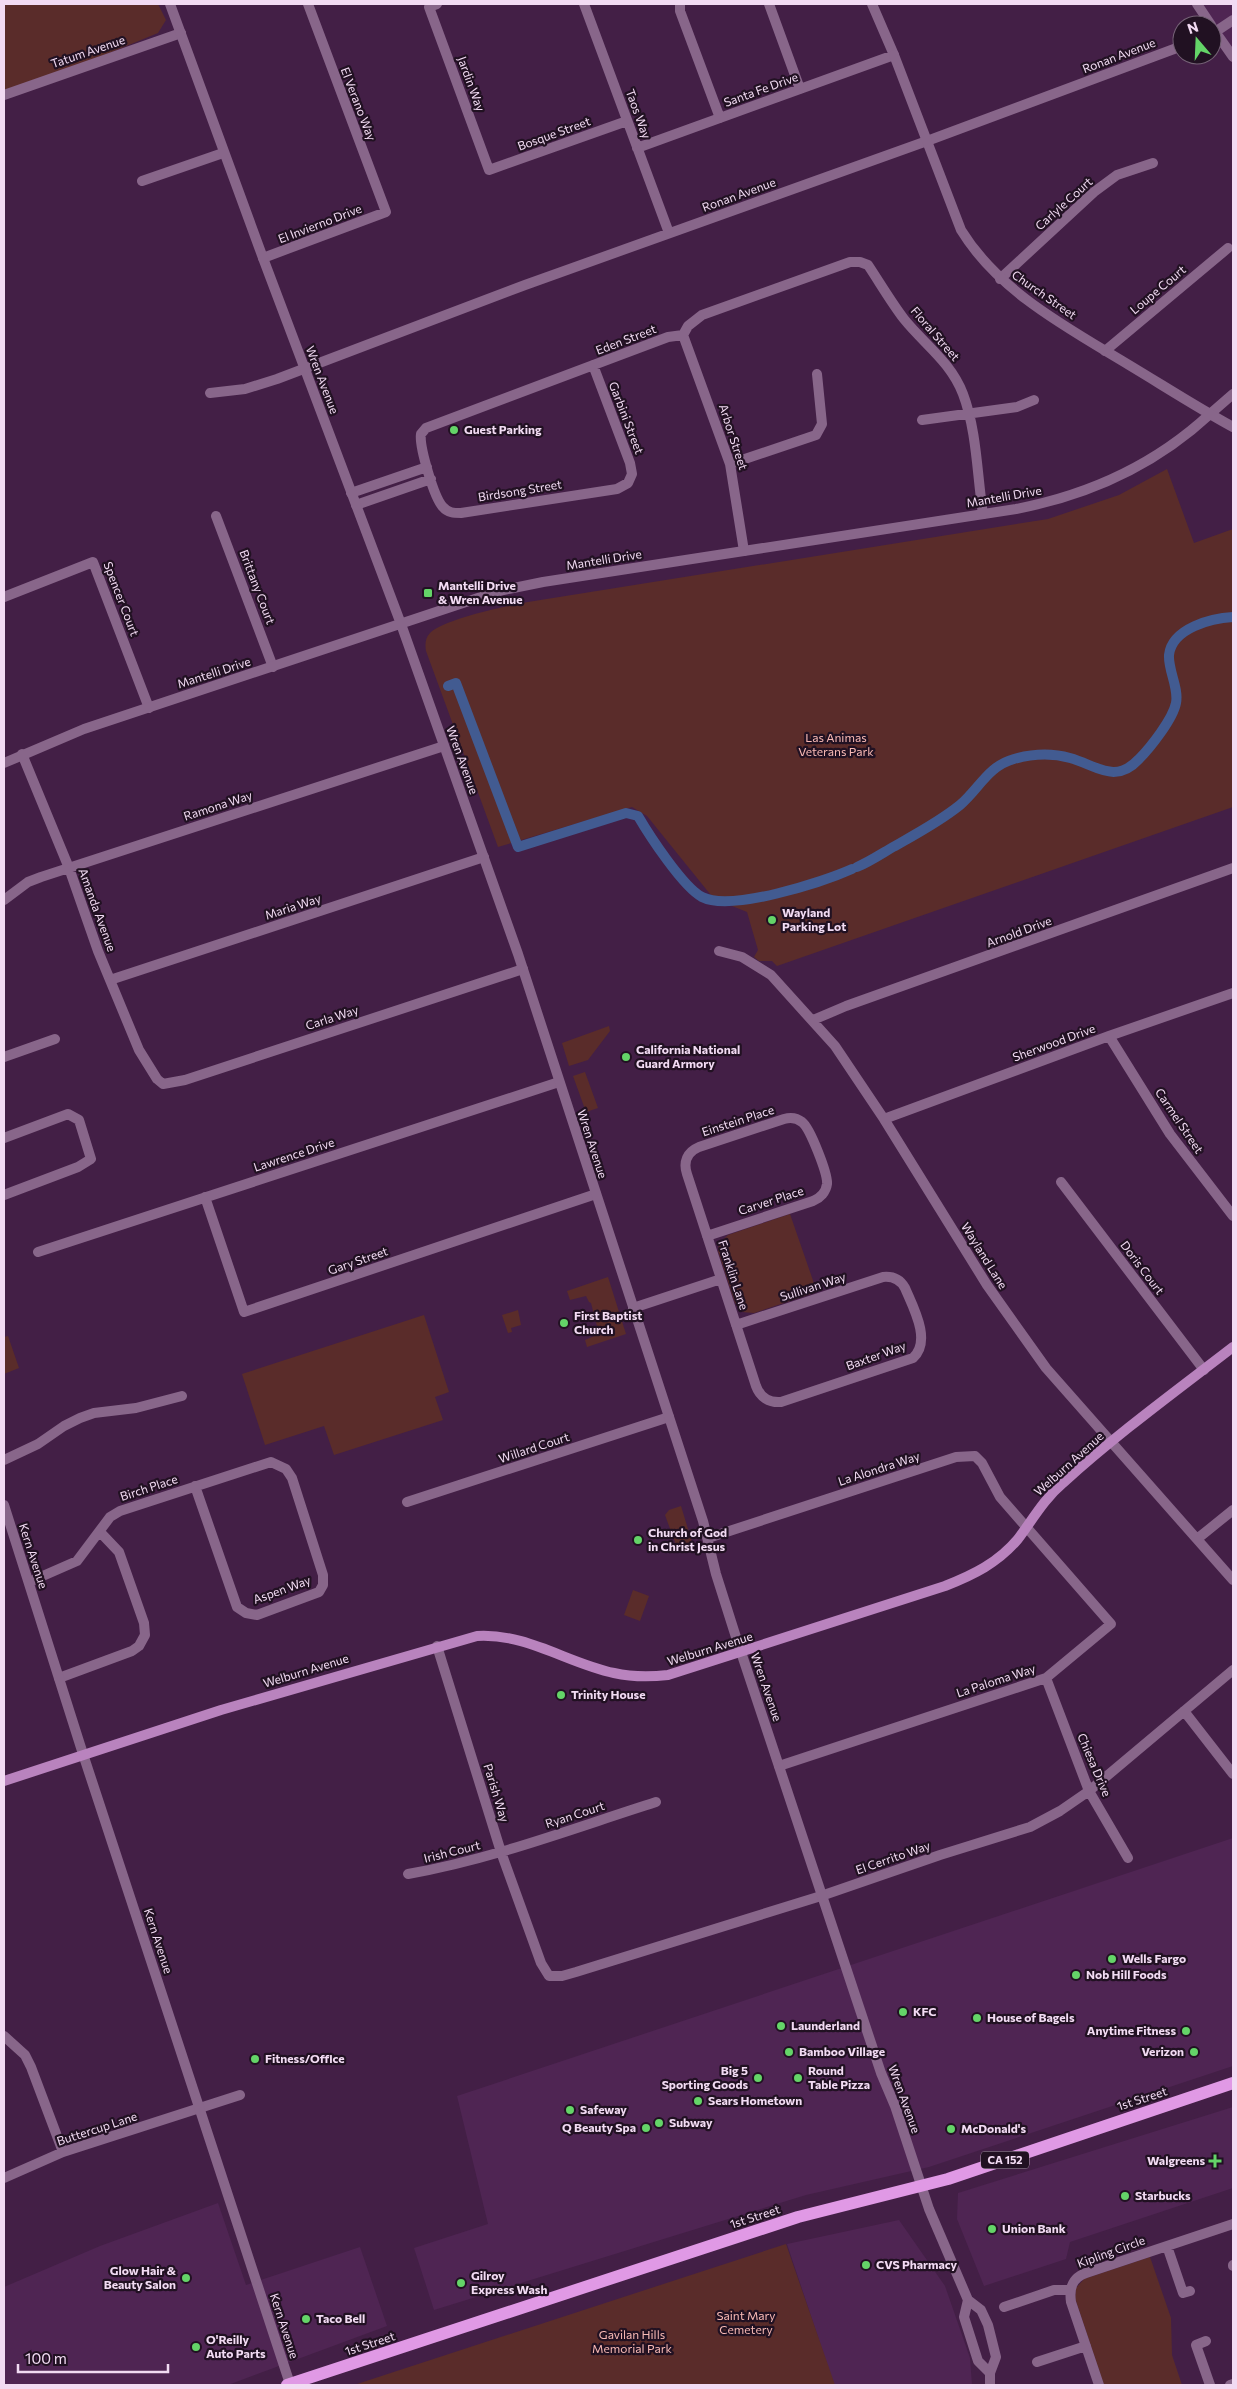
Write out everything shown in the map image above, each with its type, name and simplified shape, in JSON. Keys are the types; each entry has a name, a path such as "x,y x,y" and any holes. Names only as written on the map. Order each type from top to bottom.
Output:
{"main road":[{"name":"Welburn Avenue","path":"4,1781 221,1710 437,1646 477,1636 496,1635 514,1637 613,1673 647,1676 668,1675 965,1578 982,1570 998,1558 1026,1527 1046,1499 1110,1443 1233,1346"},
{"name":"1st Street","path":"288,2385 798,2217 921,2186 1233,2084"}],"street":[{"name":"Wren Avenue","path":"170,4 262,258 401,624 523,968 708,1538 741,1652 881,2073 895,2106 921,2186 968,2300 981,2310 994,2340 996,2357 990,2373 990,2385"},
{"name":"El Verano Way","path":"308,4 386,212"},
{"name":"Taos Way","path":"584,4 669,233"},
{"path":"680,4 680,11 720,118"},
{"path":"769,4 800,89"},
{"name":"Church Street","path":"872,4 894,55 961,230 971,247 1000,279 1024,298 1105,351 1233,427"},
{"path":"1197,4 1204,15"},
{"name":"Jardin Way","path":"433,5 489,170"},
{"name":"Tatum Avenue","path":"4,95 181,33"},
{"path":"1222,42 1233,57"},
{"name":"Ronan Avenue","path":"210,393 245,389 304,369 669,233 927,141 1172,50"},
{"name":"Santa Fe Drive","path":"637,148 894,55"},
{"name":"Bosque Street","path":"489,170 627,121"},
{"path":"142,181 223,153"},
{"name":"Carlyle Court","path":"1000,279 1094,192 1117,175 1153,163"},
{"name":"El Invierno Drive","path":"262,258 386,212"},
{"name":"Loupe Court","path":"1105,351 1228,248"},
{"name":"Floral Street","path":"683,335 688,326 702,315 850,262 860,262 868,265 904,319 936,351 955,377 969,414 983,514"},
{"name":"Eden Street","path":"431,479 420,441 421,434 426,428 668,337 683,335"},
{"name":"Arbor Street","path":"683,335 730,464 744,551"},
{"name":"Garbini Street","path":"593,365 630,463 630,480"},
{"path":"730,464 816,435 822,424 818,374"},
{"name":"Mantelli Drive","path":"4,763 84,729 474,598 520,587 1040,504 1108,482 1159,454 1233,394"},
{"path":"922,420 1017,407 1034,400"},
{"path":"351,493 427,467"},
{"path":"356,505 431,479"},
{"name":"Birdsong Street","path":"431,479 441,505 453,513 617,489 630,480"},
{"name":"Brittany Court","path":"216,516 273,667"},
{"name":"Spencer Court","path":"4,597 93,562 149,708"},
{"name":"Ramona Way","path":"4,900 28,882 444,746"},
{"name":"Amanda Avenue","path":"22,754 69,868 110,980 139,1050 153,1073"},
{"name":"Maria Way","path":"110,980 484,857"},
{"name":"Arnold Drive","path":"813,1020 846,1006 1233,868"},
{"name":"Wayland Lane","path":"719,951 742,957 771,974 835,1046 884,1119 987,1285 1046,1368 1110,1443 1233,1580"},
{"name":"Carla Way","path":"153,1073 163,1084 185,1080 523,968"},
{"name":"Sherwood Drive","path":"884,1119 1109,1036 1233,993"},
{"name":"Carmel Street","path":"1109,1036 1170,1134 1233,1216"},
{"path":"4,1057 55,1038"},
{"name":"Lawrence Drive","path":"38,1252 559,1082"},
{"path":"4,1138 63,1116 74,1115 79,1120 91,1159 78,1167 4,1195"},
{"name":"Einstein Place","path":"687,1157 693,1149 784,1119 792,1118 800,1121"},
{"name":"Carver Place","path":"707,1236 812,1201 823,1194 827,1184 826,1175 808,1130 800,1121"},
{"name":"Franklin Lane","path":"687,1157 685,1169 758,1390 764,1398"},
{"name":"Doris Court","path":"1061,1182 1204,1370"},
{"name":"Gary Street","path":"205,1197 244,1312 596,1194"},
{"name":"Sullivan Way","path":"736,1325 883,1277 897,1278"},
{"name":"Baxter Way","path":"764,1398 781,1402 906,1360 918,1353 921,1347 921,1334 905,1288 897,1278"},
{"path":"633,1308 721,1279"},
{"path":"4,1460 44,1440 64,1426 94,1413 136,1408 182,1396"},
{"name":"Willard Court","path":"407,1502 669,1417"},
{"name":"La Alondra Way","path":"708,1538 956,1457 968,1455 974,1456 982,1463 1000,1497 1026,1527"},
{"name":"Birch Place","path":"29,1582 77,1561 110,1517 120,1511 270,1462"},
{"name":"Aspen Way","path":"196,1486 236,1607 246,1613 257,1615 319,1592 323,1585 323,1575 292,1478 286,1469 270,1462"},
{"name":"Kern Avenue","path":"4,1505 288,2385"},
{"path":"1197,1539 1233,1510"},
{"name":"La Paloma Way","path":"779,1766 1046,1678 1111,1624 1026,1527"},
{"path":"59,1678 132,1651 139,1646 145,1635 144,1623 119,1552 100,1532"},
{"name":"Parish Way","path":"437,1646 501,1852 535,1946"},
{"name":"El Cerrito Way","path":"535,1946 544,1970 549,1976 562,1976 821,1896 940,1855 1030,1827 1060,1811 1089,1792 1233,1670"},
{"name":"Chiesa Drive","path":"1046,1678 1089,1792 1128,1858"},
{"path":"1184,1711 1233,1774"},
{"name":"Ryan Court","path":"501,1852 656,1802"},
{"name":"Irish Court","path":"408,1874 446,1867 501,1852"},
{"path":"4,2036 25,2055 63,2152"},
{"name":"Buttercup Lane","path":"4,2178 63,2152 240,2095"},
{"name":"Kipling Circle","path":"1070,2290 1072,2283 1079,2275 1233,2224"},
{"path":"1167,2246 1183,2293 1190,2291"},
{"path":"1004,2307 1054,2290 1070,2290 1071,2302 1098,2385"},
{"name":"Wren Avenue","path":"968,2300 964,2317 978,2360 990,2373"},
{"path":"1206,2341 1196,2344 1210,2385"},
{"path":"1037,2362 1086,2346"}],"shaded area":[{"path":"1202,4 1233,4 1233,50 1222,34 1222,15 1209,15"},
{"path":"1233,1838 1233,2066 929,2167 806,2195 434,2310 414,2248 488,2224 457,2096"},
{"path":"1233,2107 1233,2188 1070,2242 1066,2259 984,2286 957,2219 958,2193"},
{"path":"218,2203 246,2285 360,2247 387,2326 228,2385 4,2385 4,2287 100,2246"},
{"path":"899,2220 945,2286 970,2358 972,2385 834,2385 787,2244"}],"green space":[{"path":"4,4 158,4 166,20 158,33 80,65 4,90"},
{"name":"Las Animas Veterans Park","path":"1167,469 1194,543 1233,529 1233,807 777,966 772,961 759,961 754,957 758,950 747,912 722,902 710,894 647,816 632,807 498,847 426,651 427,637 438,628 462,618 528,602 1048,519 1119,495"},
{"path":"609,1026 610,1031 588,1060 569,1066 562,1043"},
{"path":"585,1072 598,1108 586,1112 573,1076"},
{"path":"790,1214 817,1292 754,1313 742,1312 735,1303 718,1251 719,1243 728,1235"},
{"path":"608,1277 626,1334 587,1347 585,1340 599,1334 591,1303 586,1296 570,1300 567,1291"},
{"path":"518,1310 521,1325 511,1328 512,1332 508,1333 502,1315"},
{"path":"424,1315 449,1392 435,1397 443,1420 334,1455 324,1426 265,1445 242,1374"},
{"path":"8,1336 19,1368 4,1374 4,1337"},
{"path":"681,1506 692,1542 676,1545 665,1515 669,1510"},
{"path":"633,1590 649,1596 640,1621 624,1615"},
{"path":"786,2244 835,2385 354,2385"},
{"path":"1150,2257 1171,2318 1172,2355 1182,2385 1104,2385 1075,2298 1076,2288 1084,2279"}],"waterway":[{"path":"857,867 944,817 967,799 990,772 1005,762 1028,756 1049,755 1063,756 1105,771 1122,771 1130,767 1155,741 1174,710 1177,697 1169,655 1177,638 1185,631 1204,622 1233,617"},
{"path":"448,686 456,683 518,847 626,813 638,816 667,860 694,891 702,897 716,901 734,901 777,894 852,869"}],"place":[{"name":"Guest Parking","path":"454,430"},
{"name":"Mantelli Drive & Wren Avenue","path":"428,593"},
{"name":"Wayland Parking Lot","path":"772,920"},
{"name":"California National Guard Armory","path":"626,1057"},
{"name":"First Baptist Church","path":"564,1323"},
{"name":"Church of God in Christ Jesus","path":"638,1540"},
{"name":"Trinity House","path":"561,1695"},
{"name":"Wells Fargo","path":"1112,1959"},
{"name":"Nob Hill Foods","path":"1076,1975"},
{"name":"KFC","path":"903,2012"},
{"name":"House of Bagels","path":"977,2018"},
{"name":"Launderland","path":"781,2026"},
{"name":"Anytime Fitness","path":"1186,2031"},
{"name":"Bamboo Village","path":"789,2052"},
{"name":"Verizon","path":"1194,2052"},
{"name":"Fitness/Office","path":"255,2059"},
{"name":"Big 5 Sporting Goods","path":"758,2078"},
{"name":"Round Table Pizza","path":"798,2078"},
{"name":"Sears Hometown","path":"698,2101"},
{"name":"Safeway","path":"570,2110"},
{"name":"Subway","path":"659,2123"},
{"name":"Q Beauty Spa","path":"646,2128"},
{"name":"McDonald's","path":"951,2129"},
{"name":"Walgreens","path":"1215,2161"},
{"name":"Starbucks","path":"1125,2196"},
{"name":"Union Bank","path":"992,2229"},
{"name":"CVS Pharmacy","path":"866,2265"},
{"name":"Glow Hair & Beauty Salon","path":"186,2278"},
{"name":"Gilroy Express Wash","path":"461,2283"},
{"name":"Taco Bell","path":"306,2319"},
{"name":"O'Reilly Auto Parts","path":"196,2347"}],"park label":[{"name":"Saint Mary Cemetery","path":"746,2323"},
{"name":"Gavilan Hills Memorial Park","path":"632,2342"}]}
